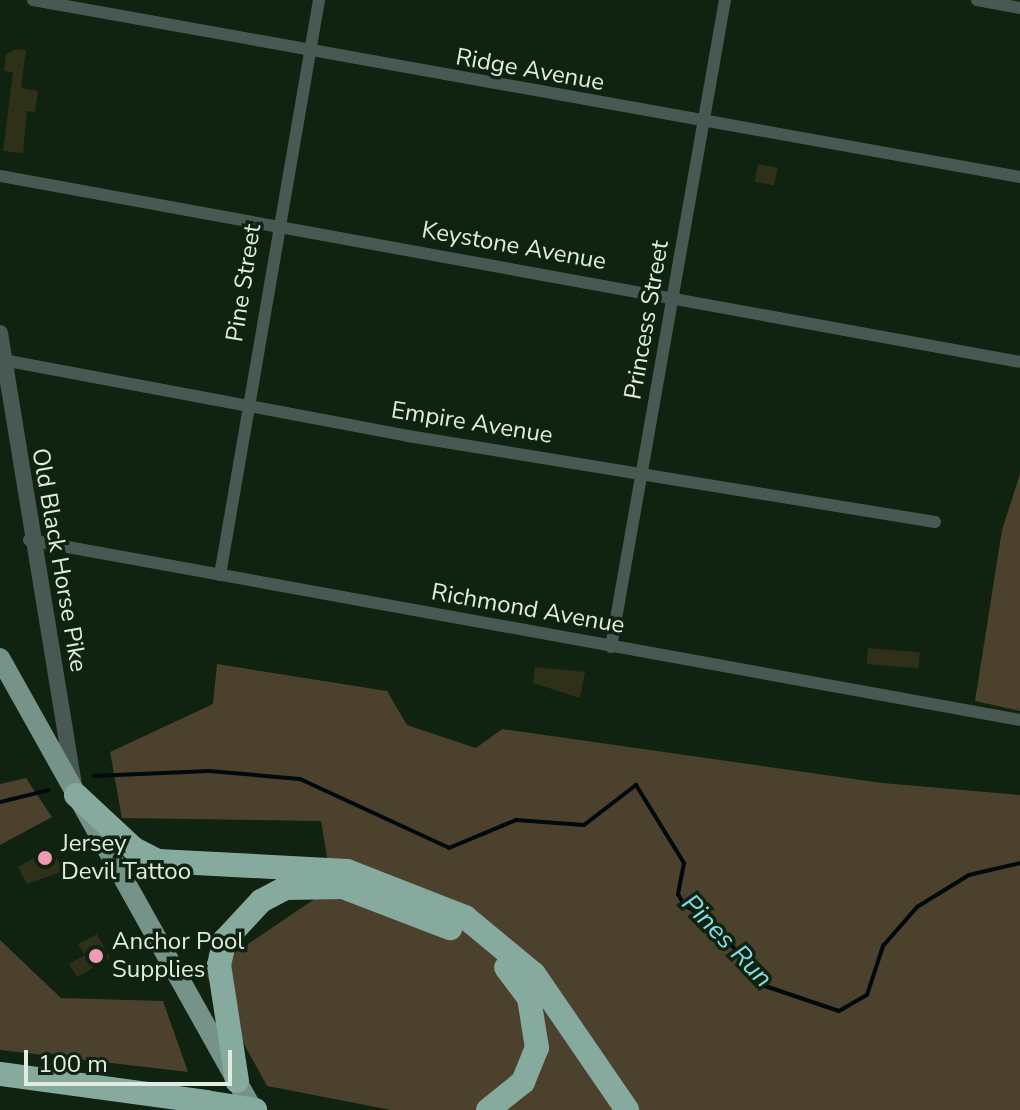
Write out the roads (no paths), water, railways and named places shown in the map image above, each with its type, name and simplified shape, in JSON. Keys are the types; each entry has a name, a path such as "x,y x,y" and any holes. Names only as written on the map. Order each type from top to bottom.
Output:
{"highway":[{"path":"76,795 125,842 158,861 347,871 465,917 534,974 627,1110"},
{"path":"237,1081 219,996 225,940 261,901 285,888 343,887 439,921 521,985 538,1032 532,1066 488,1110"},
{"path":"0,1074 254,1110"}],"main road":[{"path":"0,658 254,1110"}],"street":[{"name":"Ridge Avenue","path":"33,0 309,53 1020,177"},
{"name":"Pine Street","path":"220,575 275,225 319,0"},
{"name":"Princess Street","path":"611,647 725,0"},
{"path":"977,0 1020,8"},
{"name":"Keystone Avenue","path":"0,176 1020,362"},
{"name":"Old Black Horse Pike","path":"0,333 29,540 76,795"},
{"name":"Empire Avenue","path":"3,360 935,522"},
{"name":"Richmond Avenue","path":"29,540 1020,720"}],"waterway":[{"name":"Pines Run","path":"94,776 209,771 300,779 449,848 516,820 584,825 636,785 684,863 678,894 684,905 711,920 765,986 839,1011 867,995 883,946 917,907 969,875 1020,863"},
{"name":"Pines Run","path":"0,802 49,790"}],"place":[{"name":"Jersey Devil Tattoo","path":"45,858"},
{"name":"Anchor Pool Supplies","path":"96,956"}]}
